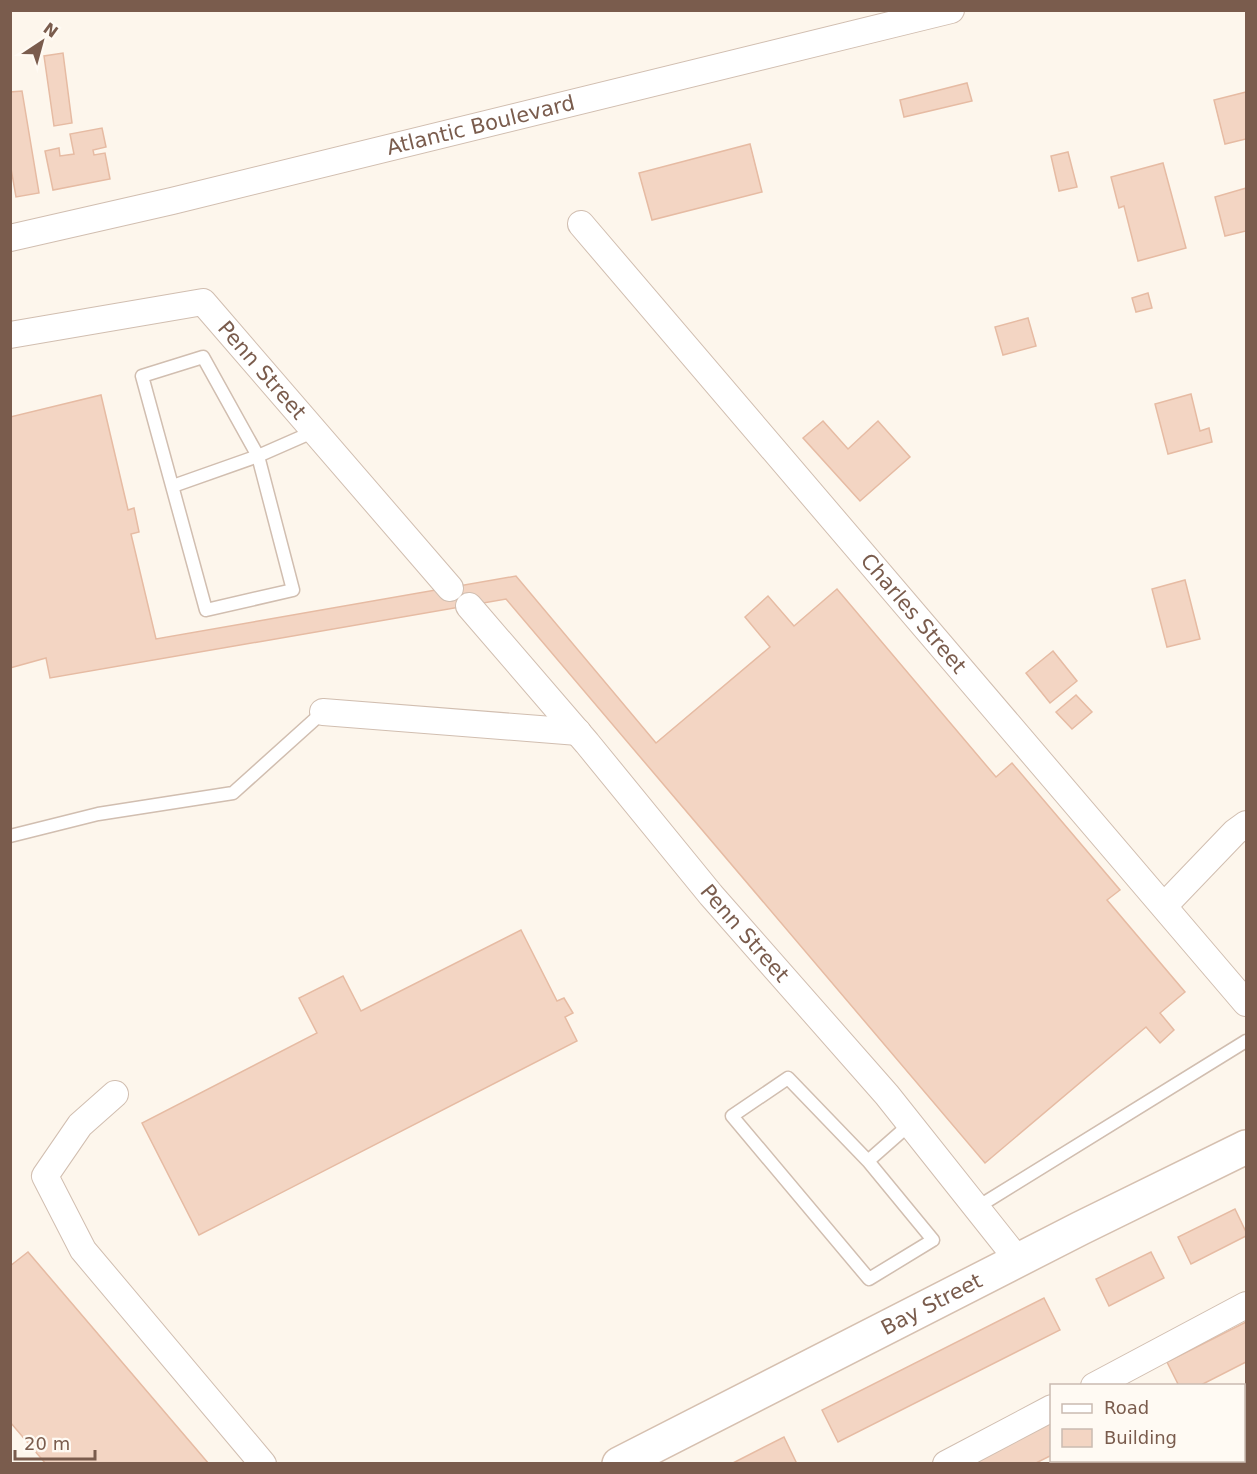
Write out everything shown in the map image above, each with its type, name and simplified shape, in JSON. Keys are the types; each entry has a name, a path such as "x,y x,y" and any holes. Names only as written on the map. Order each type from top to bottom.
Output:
{"main road":[{"name":"Bay Street","path":"619,1464 1018,1260 1246,1147"}],"street":[{"name":"Atlantic Boulevard","path":"10,238 951,10"},
{"name":"Charles Street","path":"581,224 1246,1003"},
{"name":"Penn Street","path":"10,334 203,302 450,588"},
{"name":"Penn Street","path":"469,606 578,732 711,895 887,1095 1018,1260"},
{"path":"323,712 578,732"},
{"path":"1164,906 1235,832 1246,824"},
{"path":"115,1094 80,1125 45,1176 83,1250 263,1464"},
{"path":"1098,1384 1246,1305"},
{"path":"946,1464 1050,1409"}],"lane":[{"path":"203,357 258,456 293,590 206,610 142,376 203,357"},
{"path":"173,486 258,456 315,431"},
{"path":"10,836 98,814 233,793 323,712"},
{"path":"976,1208 1246,1041"},
{"path":"788,1078 868,1161 933,1240 869,1279 732,1116 788,1078"},
{"path":"868,1161 910,1124"}],"building":[{"path":"63,53 72,123 54,126 44,56"},
{"path":"967,83 972,101 904,117 900,100"},
{"path":"22,91 39,193 16,197 10,163 10,92"},
{"path":"1246,92 1246,139 1225,144 1214,100"},
{"path":"102,128 106,147 93,150 94,155 105,153 110,179 53,190 45,151 59,148 60,156 74,154 70,134"},
{"path":"750,144 762,192 652,220 639,173"},
{"path":"1068,152 1077,187 1059,191 1051,156"},
{"path":"1163,163 1186,248 1138,261 1124,206 1119,208 1111,177"},
{"path":"1246,188 1246,231 1225,236 1215,197"},
{"path":"1148,293 1152,308 1136,312 1132,298"},
{"path":"1028,318 1036,346 1003,355 995,327"},
{"path":"1191,394 1200,431 1209,428 1212,442 1168,454 1155,404"},
{"path":"101,395 128,510 134,508 139,532 131,534 156,639 516,576 656,743 770,647 745,617 768,596 794,626 837,589 996,777 1012,763 1120,890 1107,900 1185,992 1160,1013 1174,1030 1160,1043 1146,1027 985,1163 506,599 50,678 46,658 10,668 10,417"},
{"path":"823,421 848,449 878,421 910,457 860,501 803,438"},
{"path":"1185,580 1200,639 1167,647 1152,589"},
{"path":"1053,651 1077,681 1050,703 1026,673"},
{"path":"1076,695 1092,712 1072,729 1056,712"},
{"path":"521,930 557,1001 564,998 573,1013 565,1017 577,1041 199,1235 142,1123 317,1033 299,998 343,976 361,1011"},
{"path":"1235,1209 1246,1236 1191,1264 1178,1237"},
{"path":"28,1252 209,1464 46,1464 10,1422 10,1266"},
{"path":"1151,1252 1164,1278 1109,1306 1096,1279"},
{"path":"1044,1298 1060,1330 838,1442 822,1410"},
{"path":"1246,1322 1246,1362 1203,1384 1178,1384 1167,1362"},
{"path":"1050,1422 1050,1456 1034,1464 967,1464"},
{"path":"784,1437 797,1464 731,1464"}]}
